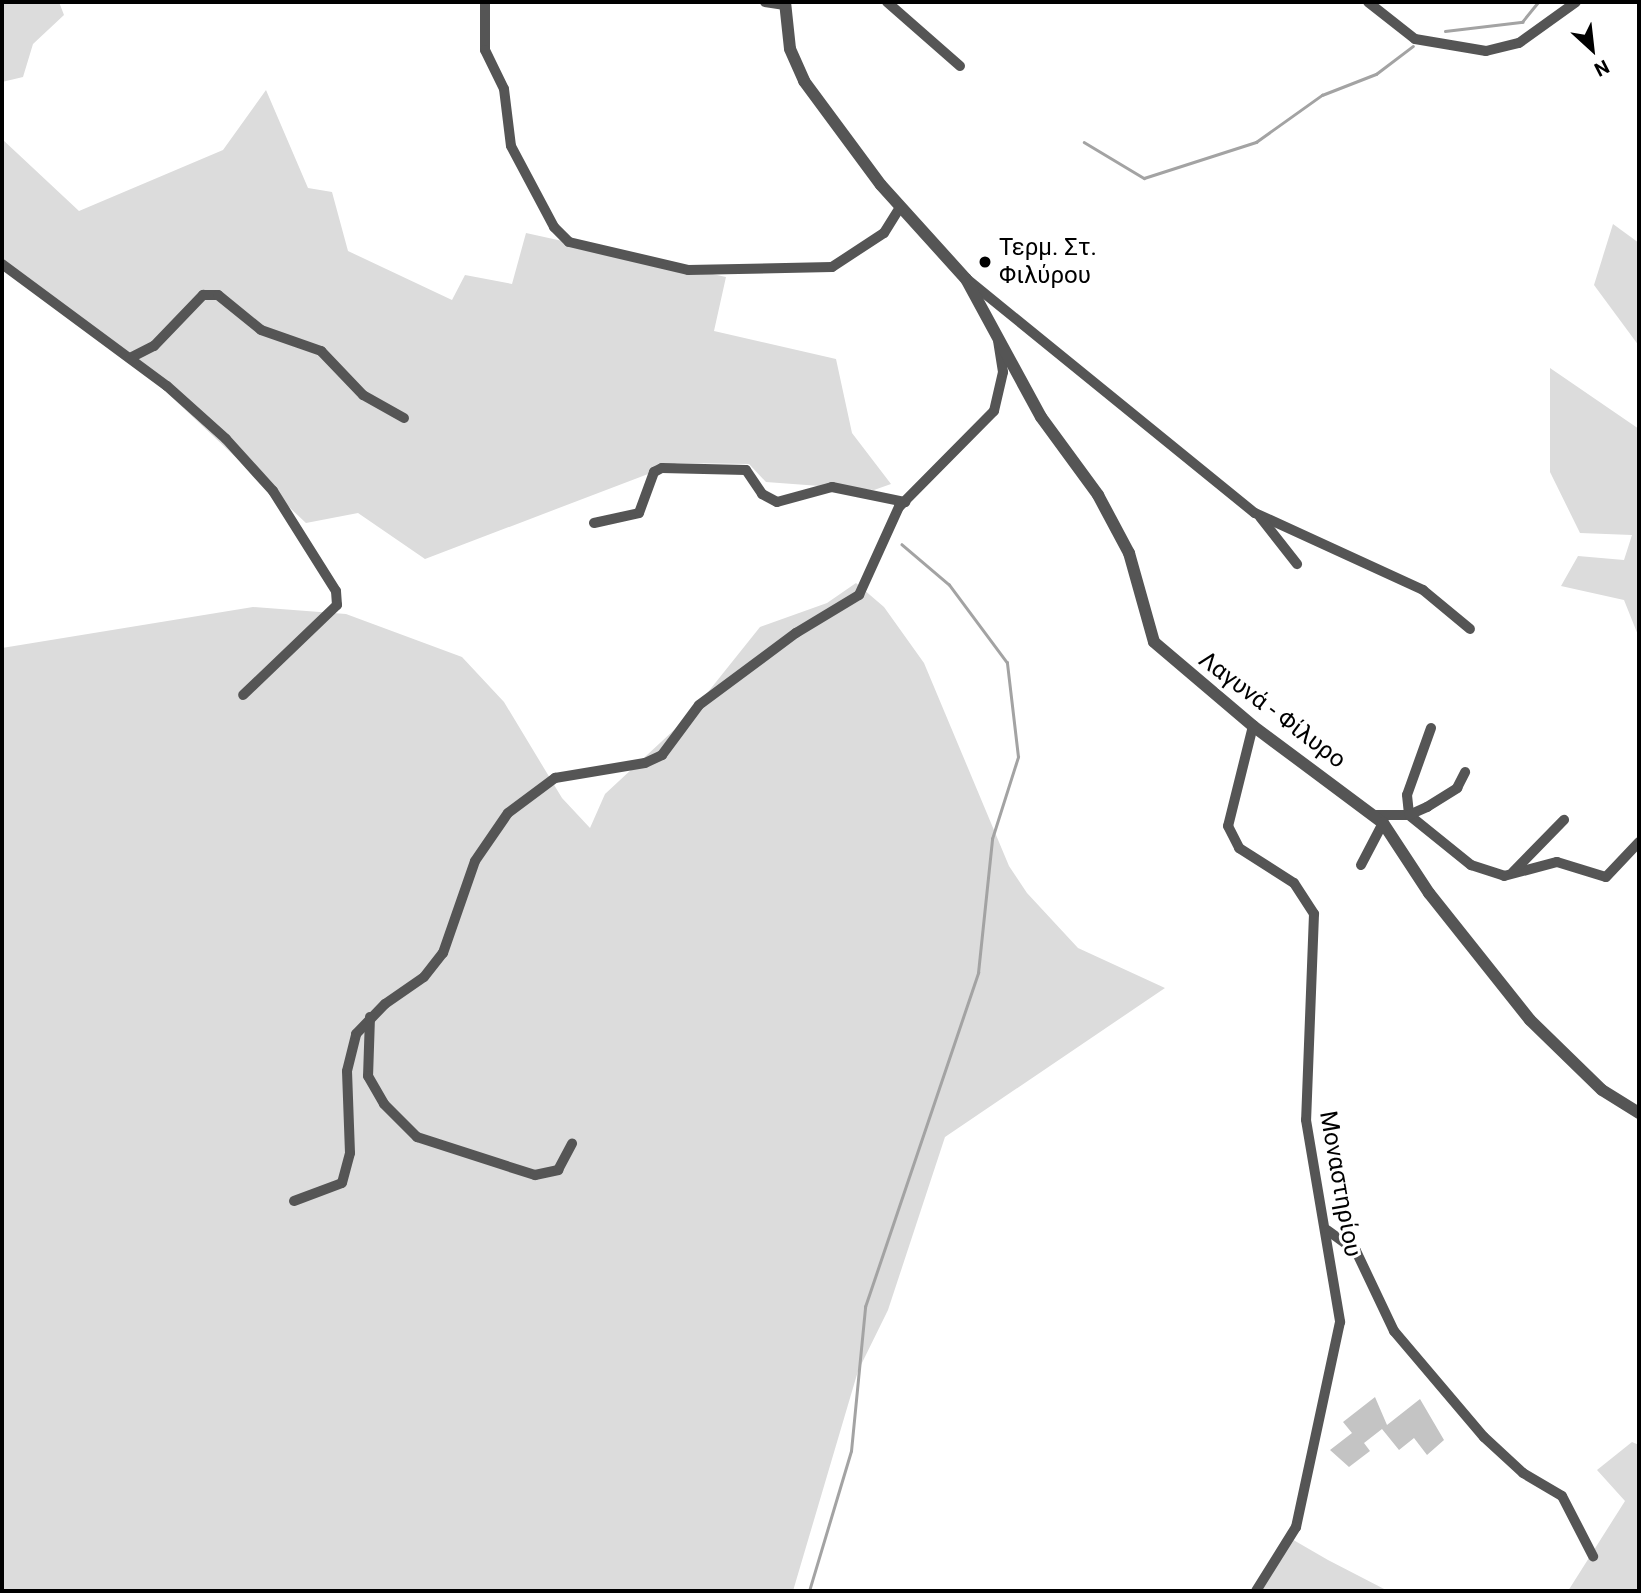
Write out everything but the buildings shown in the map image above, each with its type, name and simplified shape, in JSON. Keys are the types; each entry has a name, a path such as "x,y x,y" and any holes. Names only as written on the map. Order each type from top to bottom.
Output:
{"street":[{"path":"485,2 485,50 504,89 511,146 554,227 569,242 688,270 832,267 884,233 900,207"},
{"path":"765,2 785,3"},
{"path":"887,2 960,66"},
{"path":"1368,2 1415,39 1486,51 1519,43 1576,2"},
{"name":"Λαγυνά - Φίλυρο","path":"785,3 790,49 801,75 900,207 966,279 1041,417 1098,495 1123,540 1154,642 1252,726 1379,819 1441,909 1530,1020 1602,1090 1639,1113"},
{"path":"2,264 47,302 130,358 198,412 253,467 336,591 337,606 243,695"},
{"path":"966,279 1255,513 1297,564"},
{"path":"130,358 154,346 202,295 218,295 261,330 321,351 363,395 404,418"},
{"path":"294,1201 333,1191 349,1168 348,1071 352,1043 370,1017 424,977 439,959 455,930 475,862 521,800 555,778 645,762 662,755 699,705 796,633 859,595 887,529 905,502 994,411 1003,372 998,335"},
{"path":"594,523 639,513 654,472 662,468 747,470 762,494 777,502 832,487 905,502"},
{"path":"1255,513 1423,590 1470,629"},
{"name":"Μοναστηρίου","path":"1252,726 1228,826 1240,848 1294,883 1314,915 1305,1100 1327,1230 1340,1336 1296,1527 1256,1591"},
{"path":"1431,728 1407,795 1409,815 1471,865 1511,874 1557,862 1606,877 1639,842"},
{"path":"1361,864 1379,819 1409,815 1446,797 1465,772"},
{"path":"1511,874 1564,820"},
{"path":"370,1017 369,1076 384,1104 417,1137 535,1175 558,1170 572,1144"},
{"path":"1327,1230 1356,1251 1394,1331 1484,1437 1523,1473 1562,1496 1593,1556"}],"shaded area":[{"path":"3,2 59,2 64,15 33,44 23,77 2,82"},
{"path":"266,90 308,188 332,192 348,251 452,300 465,275 512,284 526,233 726,277 714,331 836,359 852,433 891,484 874,490 766,482 749,464 677,463 425,559 358,513 306,523 130,358 2,264 2,139 79,211 223,150"},
{"path":"1613,224 1639,243 1639,346 1594,285"},
{"path":"1550,368 1639,429 1638,635 1624,600 1561,586 1578,556 1624,560 1632,535 1580,533 1550,472"},
{"path":"856,583 884,607 924,663 1009,866 1027,893 1078,948 1165,988 945,1137 888,1310 858,1371 793,1591 2,1591 2,648 253,607 346,614 462,657 504,702 562,798 590,828 605,794 688,717 760,627 827,603"},
{"path":"1632,1442 1639,1445 1639,1591 1568,1591 1625,1501 1597,1470"},
{"path":"1290,1538 1328,1560 1388,1591 1256,1591"}],"waterway":[{"path":"1445,31 1522,22 1538,2"},
{"path":"1084,142 1144,178 1256,142 1322,95 1376,74 1413,46"},
{"path":"809,1591 851,1451 865,1307 978,973 992,839 1018,757 1007,663 949,585 902,545"}],"place":[{"name":"Τερμ. Στ. Φιλύρου","path":"985,262"}]}
